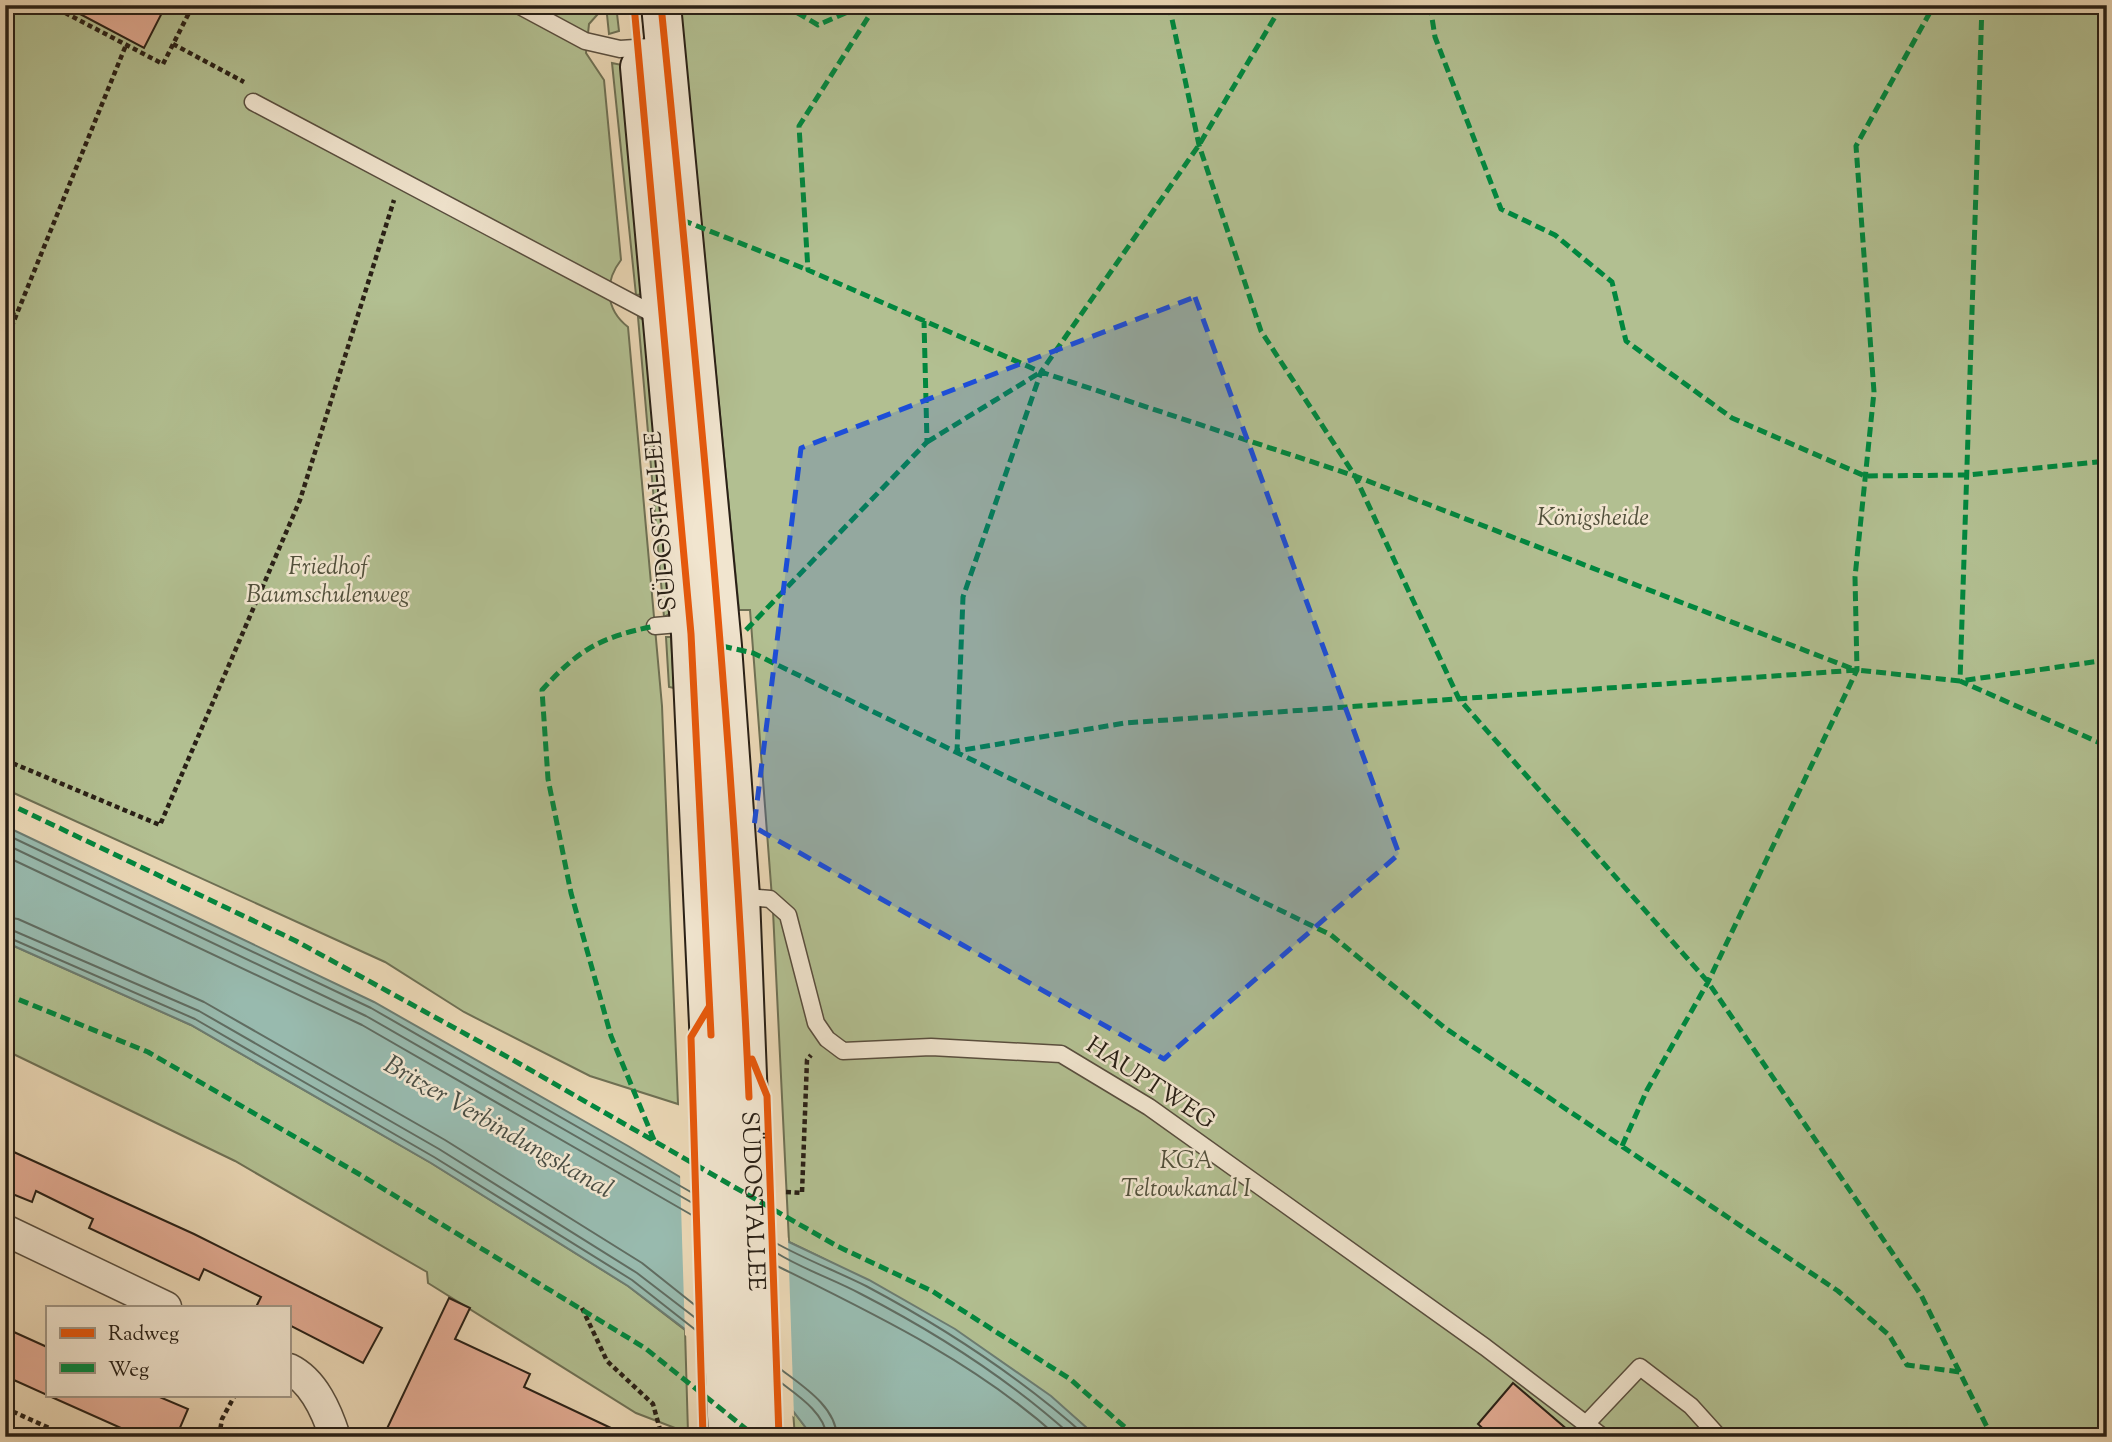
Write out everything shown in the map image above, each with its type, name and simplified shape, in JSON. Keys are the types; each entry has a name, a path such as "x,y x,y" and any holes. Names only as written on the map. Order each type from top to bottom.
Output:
{"main road":[{"name":"SÜDOSTALLEE","path":"634,5 652,47"},
{"name":"SÜDOSTALLEE","path":"661,5 652,47 679,328 722,646 722,897 714,1103 728,1437"},
{"name":"SÜDOSTALLEE","path":"679,328 673,625 722,897 751,1128 761,1437"}],"street":[{"path":"5,1230 57,1252 164,1306"},
{"path":"290,1370 314,1391 328,1415 335,1437"}],"lane":[{"path":"518,5 585,41 620,49 652,47"},
{"path":"253,102 679,328"},
{"path":"722,897 770,899 788,915 816,1023 827,1039"},
{"name":"HAUPTWEG","path":"827,1039 843,1051 931,1046 1062,1054 1149,1107 1603,1437"},
{"path":"1587,1423 1640,1367 1691,1406 1719,1437"}],"path":[{"path":"50,5 163,64 193,5"},
{"path":"173,44 247,83"},
{"path":"5,343 126,45"},
{"path":"5,760 160,825 300,500 400,181"},
{"path":"5,310 15,315"},
{"path":"779,1192 802,1193 807,1059 827,1039"},
{"path":"582,1308 607,1361 653,1404 662,1437"},
{"path":"219,1437 222,1419 234,1396"},
{"path":"5,1408 69,1437"}],"highlighted area":[{"path":"1195,297 1399,854 1164,1059 754,827 801,448"}],"green space":[{"name":"Friedhof Baumschulenweg","path":"5,5 597,5 598,14 589,24 586,53 604,80 621,260 612,277 610,295 615,312 628,327 662,706 678,1104 590,1076 464,1012 385,962 5,789"},
{"path":"606,5 616,5 619,31 609,34"},
{"name":"Königsheide","path":"680,5 2107,5 2107,1437 1097,1437 1027,1380 950,1329 869,1282 789,1242 773,911 750,610 739,610"},
{"path":"612,63 622,65 644,294 636,295"},
{"path":"638,317 647,322 669,614 664,617"},
{"path":"666,637 671,637 674,688 669,687"},
{"path":"5,942 191,1025 431,1163 628,1286 685,1330 688,1433 636,1413 428,1283 427,1272 235,1161 5,1050"},
{"path":"793,1411 813,1437 795,1437"}],"water":[{"name":"Britzer Verbindungskanal","path":"5,826 374,1002 628,1146 789,1242 869,1280 955,1329 1051,1396 1097,1437 813,1437 793,1411 628,1286 431,1163 191,1025 5,942"}],"pier":[{"path":"680,1173 788,1238 794,1417 685,1335"}],"building":[{"path":"63,5 166,5 144,48"},
{"path":"5,1148 194,1234 382,1328 363,1363 290,1326 290,1306 256,1306 261,1297 204,1269 199,1280 89,1228 93,1219 36,1191 32,1202 5,1191"},
{"path":"449,1298 470,1308 455,1339 530,1374 524,1387 630,1437 383,1437"},
{"path":"5,1328 46,1347 46,1395 5,1376"},
{"path":"1513,1383 1576,1437 1492,1437 1478,1424"},
{"path":"49,1396 157,1396 188,1409 176,1437 141,1437"}],"marked path":[{"path":"784,5 818,25 864,5"},
{"path":"876,5 799,126 808,270 1041,372 1355,476 1853,669"},
{"path":"1169,5 1199,145 1261,331 1355,476 1459,699 1708,982 1921,1295 1992,1437"},
{"path":"1282,5 1199,145 1041,372 963,597 957,751 1125,723 1857,670 1960,681 2107,660"},
{"path":"1430,5 1435,37 1501,209 1555,235 1612,282 1626,341 1732,418 1865,476 1967,475 2107,461"},
{"path":"1622,1146 1647,1090 1708,982 1857,670 1855,577 1874,392 1856,146 1934,5"},
{"path":"1982,5 1960,681 2107,746"},
{"path":"682,220 808,270"},
{"path":"746,630 927,442 924,321"},
{"path":"927,442 1041,372"},
{"path":"654,1140 611,1036 571,893 548,779 542,690 568,664 592,647 605,640 655,626"},
{"path":"722,646 753,653 1331,935 1445,1028 1838,1291 1889,1335 1907,1365 1960,1372"},
{"path":"5,802 296,941 513,1060 837,1246 932,1291 1070,1379 1136,1437"},
{"path":"5,994 148,1052 359,1174 645,1348 756,1437"}],"cycle path":[{"path":"634,5 691,634 711,1035"},
{"path":"661,5 724,687 749,1097"},
{"path":"703,1437 691,1037 709,1007"},
{"path":"752,1059 767,1096 779,1437"}],"park label":[{"name":"KGA Teltowkanal I","path":"1186,1176"}]}
